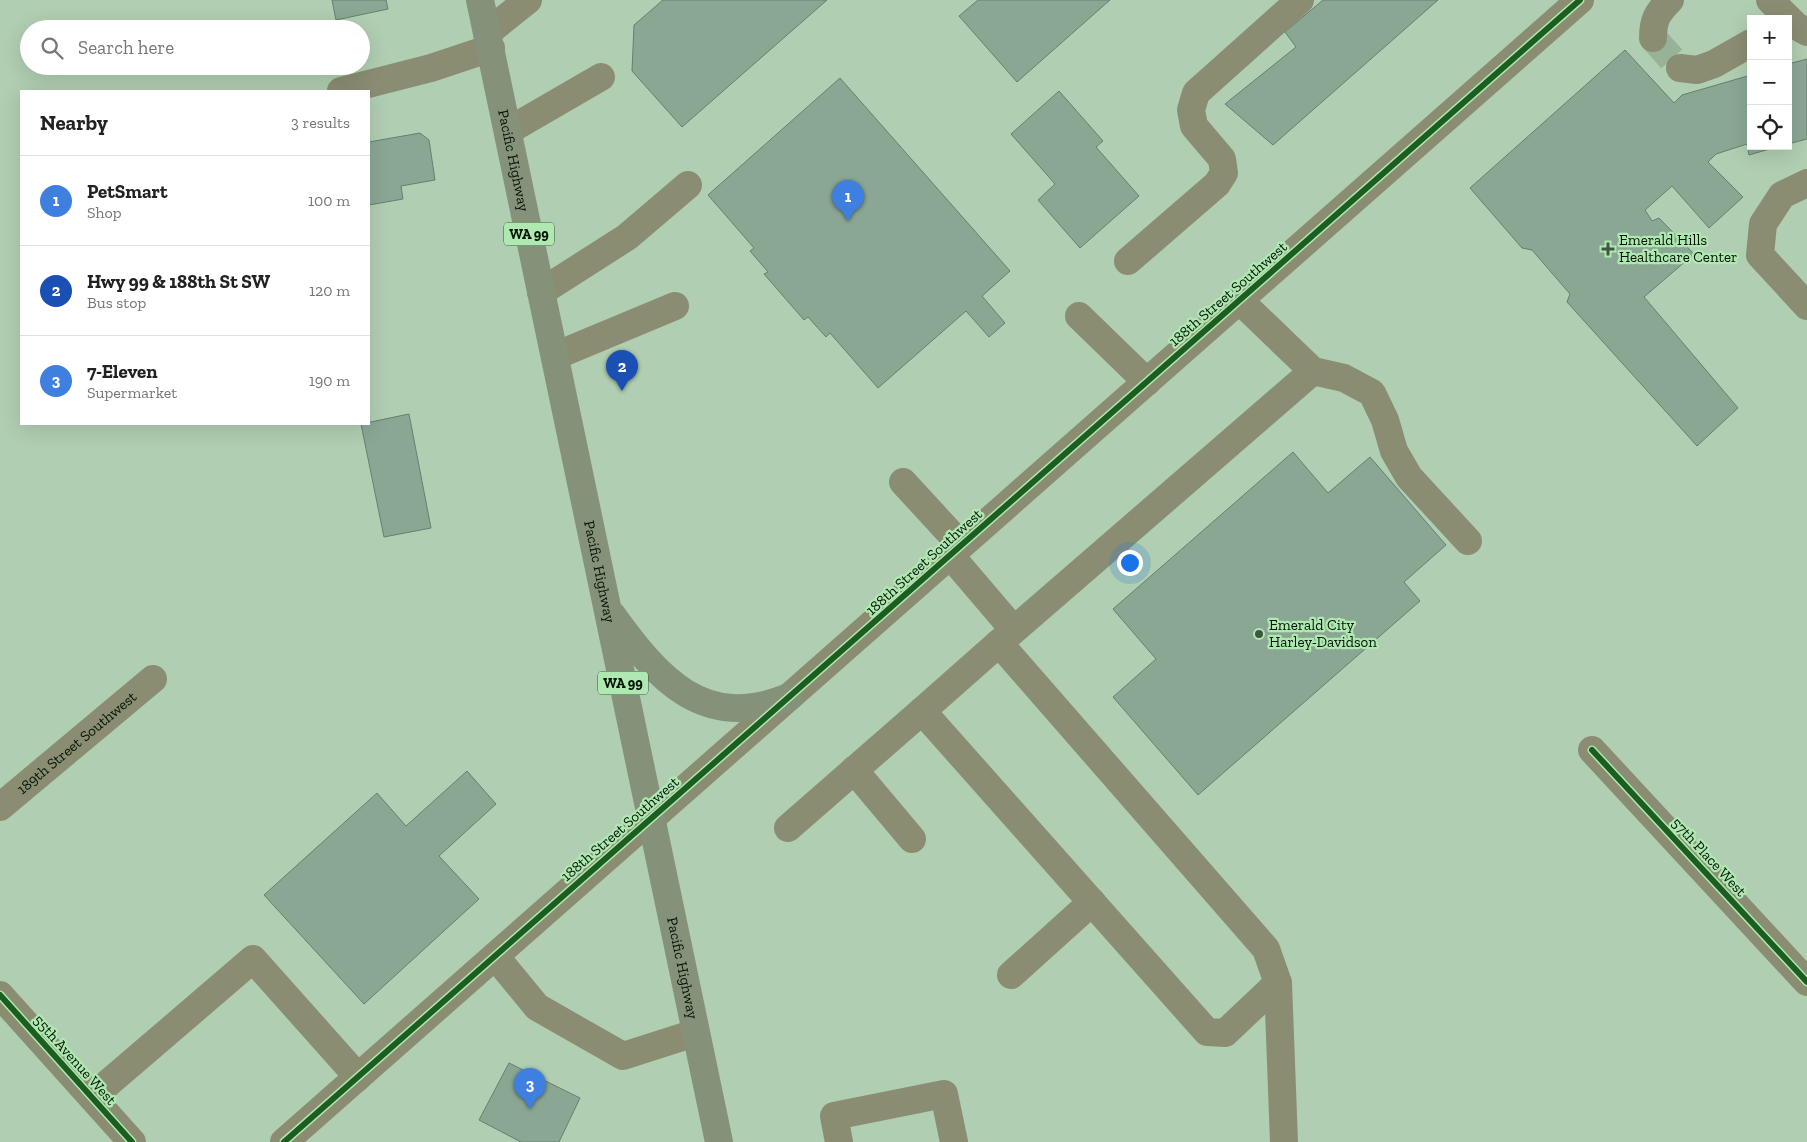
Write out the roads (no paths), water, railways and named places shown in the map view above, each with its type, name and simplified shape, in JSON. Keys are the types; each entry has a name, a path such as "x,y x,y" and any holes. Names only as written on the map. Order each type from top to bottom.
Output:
{"highway":[{"name":"Pacific Highway","path":"480,0 719,1142"},
{"path":"608,609 627,636 666,678 684,693 699,701 734,709 754,708 789,698"}],"street":[{"path":"345,90 431,68 489,40 528,0"},
{"path":"1128,262 1217,184 1224,173 1222,159 1194,126 1191,110 1196,93 1300,0"},
{"name":"188th Street Southwest","path":"284,1142 1580,0"},
{"path":"1652,38 1653,22 1670,0"},
{"path":"1770,0 1795,25"},
{"path":"1680,68 1697,70 1747,44"},
{"path":"508,131 601,77"},
{"path":"1807,183 1782,195 1763,224 1760,255 1807,306"},
{"path":"540,292 627,237 688,185"},
{"path":"1240,300 1313,372 1344,378 1372,393 1385,420 1394,451 1409,477 1468,541"},
{"path":"555,356 675,306"},
{"path":"1079,316 1147,382"},
{"path":"788,828 1006,636 1313,372"},
{"path":"903,482 956,550 1006,636 1266,949 1278,983 1284,1142"},
{"name":"189th Street Southwest","path":"0,807 153,679"},
{"path":"922,711 1207,1032 1225,1033 1278,983"},
{"name":"57th Place West","path":"1592,750 1807,982"},
{"path":"854,770 912,839"},
{"path":"1011,975 1092,902"},
{"path":"495,956 537,1007 623,1056 695,1033"},
{"path":"92,1097 253,959 358,1077"},
{"name":"55th Avenue West","path":"0,995 132,1142"},
{"path":"838,1142 834,1116 944,1094 954,1142"}],"tunnel":[{"path":"1653,38 1680,68"}],"place":[{"name":"PetSmart","path":"848,221"},
{"name":"Emerald Hills Healthcare Center","path":"1608,249"},
{"name":"Hwy 99 & 188th St SW","path":"622,391"},
{"name":"Emerald City Harley-Davidson","path":"1259,634"},
{"name":"7-Eleven","path":"530,1109"}]}
